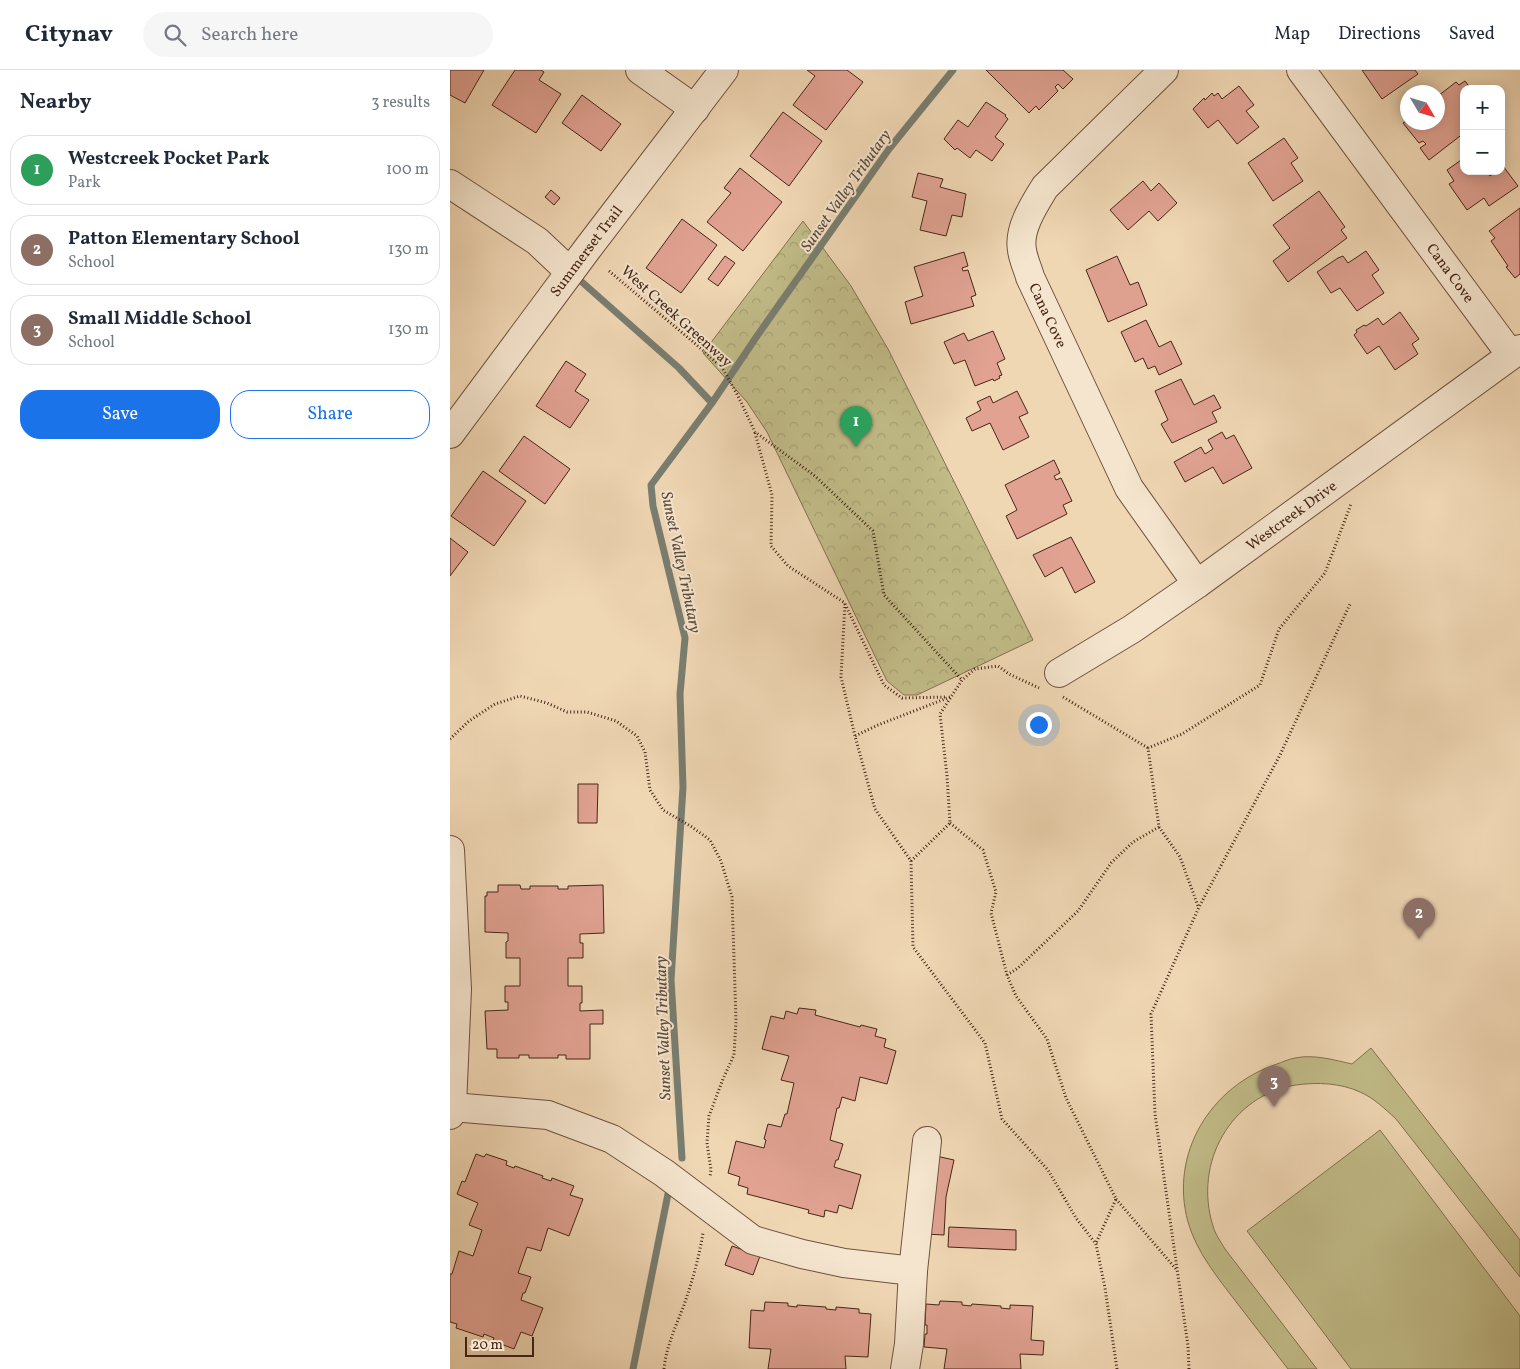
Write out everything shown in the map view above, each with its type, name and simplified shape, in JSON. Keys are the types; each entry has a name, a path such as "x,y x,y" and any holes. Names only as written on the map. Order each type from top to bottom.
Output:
{"street":[{"path":"640,70 695,108"},
{"name":"Summerset Trail","path":"450,434 570,272 724,70"},
{"name":"Cana Cove","path":"1164,70 1045,187 1033,206 1025,225 1022,249 1030,277 1129,488 1196,584"},
{"name":"Cana Cove","path":"1301,70 1516,352"},
{"path":"450,184 537,241 570,272"},
{"name":"Westcreek Drive","path":"1058,689 1132,629 1516,352"},
{"path":"454,844 457,989 451,1111 548,1115 612,1140 664,1173 753,1240 802,1254 844,1263 912,1271"},
{"path":"905,1369 910,1344 912,1271 927,1141"}],"path":[{"name":"West Creek Greenway","path":"609,271 723,369 755,432 772,494 771,546 788,566 845,604"},
{"name":"West Creek Greenway","path":"755,432 815,476 874,532 884,595 962,680"},
{"path":"1148,748 1182,734 1260,685 1279,629 1325,573 1353,498"},
{"path":"845,604 884,685 902,698 950,697"},
{"path":"845,604 841,677 855,736 876,809 910,861 913,947 985,1043 1002,1119 1048,1170 1076,1218 1096,1244 1105,1288 1117,1369"},
{"path":"1190,1369 1155,1114 1151,1014 1199,907 1280,755 1350,604"},
{"path":"1176,1270 1116,1199 1066,1098 1047,1039 1016,996 1007,974 991,913 996,892 982,850 950,823 940,714 962,680 975,669 998,666 1009,674 1058,689 1148,748 1159,827 1180,856 1199,907"},
{"path":"450,739 470,721 495,704 520,696 547,703 567,712 587,712 616,721 637,736 645,752 650,790 662,810 710,840 721,861 732,897 736,1021 734,1055 709,1116 707,1143 711,1170 698,1258 685,1303 665,1356 664,1369"},
{"path":"855,736 950,697"},
{"path":"910,861 950,823"},
{"path":"1007,974 1018,968 1078,911 1111,863 1133,842 1159,827"},
{"path":"1096,1244 1116,1199"}],"green space":[{"path":"803,221 851,286 888,349 1033,640 917,695 904,695 887,681 767,432 747,402 703,353"},
{"path":"1371,1048 1520,1240 1520,1277 1396,1119 1375,1101 1353,1089 1329,1084 1296,1085 1273,1091 1253,1102 1236,1117 1223,1136 1213,1156 1208,1179 1208,1202 1214,1229 1225,1249 1317,1369 1288,1369 1216,1275 1202,1255 1192,1233 1188,1222 1184,1196 1185,1171 1190,1147 1201,1125 1215,1105 1233,1088 1253,1074 1293,1058 1302,1057 1324,1058 1352,1064"},
{"path":"1380,1130 1520,1316 1520,1369 1351,1369 1247,1231"}],"building":[{"path":"450,70 484,70 465,103 450,95"},
{"path":"515,70 541,70 544,72 539,80 561,94 536,133 492,105"},
{"path":"807,70 847,70 863,82 826,130 793,105 815,76"},
{"path":"986,70 1063,70 1073,79 1063,89 1058,84 1055,87 1058,91 1039,110 1036,106 1029,113"},
{"path":"1362,70 1415,70 1418,74 1382,99"},
{"path":"1465,81 1468,85 1460,85 1460,136 1429,160 1420,148 1426,144 1423,141 1419,143 1409,130 1445,130 1445,91 1456,82 1459,85"},
{"path":"1239,86 1254,105 1246,111 1259,127 1237,144 1218,120 1208,128 1193,109 1212,93 1214,96 1218,93 1222,99"},
{"path":"582,95 621,124 601,151 562,123"},
{"path":"986,102 1006,115 1008,119 995,137 1004,144 992,161 976,150 970,158 957,148 955,150 944,139 958,120 968,127"},
{"path":"783,112 822,141 789,186 750,156"},
{"path":"1284,138 1298,158 1291,163 1303,181 1273,201 1248,163"},
{"path":"1460,161 1460,175 1505,175 1505,169 1518,186 1489,206 1484,198 1467,210 1449,184 1454,181 1447,170"},
{"path":"740,168 782,202 743,251 707,222 731,193 724,188"},
{"path":"918,173 943,179 940,187 966,194 962,217 952,215 946,236 920,230 927,201 912,197"},
{"path":"1143,181 1151,191 1159,183 1177,203 1158,221 1149,211 1128,230 1110,210"},
{"path":"551,190 560,198 554,205 545,197"},
{"path":"1319,191 1345,227 1341,230 1347,238 1288,282 1273,261 1290,248 1273,225"},
{"path":"1520,208 1520,274 1515,278 1506,267 1508,266 1491,241 1495,238 1489,231"},
{"path":"682,219 717,245 681,293 646,268"},
{"path":"1366,251 1379,270 1372,275 1384,293 1357,311 1340,288 1331,293 1317,272 1338,258 1343,256 1348,263"},
{"path":"964,252 968,266 962,268 963,271 968,270 976,295 971,297 974,306 911,324 905,302 923,296 914,267"},
{"path":"725,256 735,263 718,286 708,279"},
{"path":"1117,256 1130,285 1138,282 1147,305 1108,322 1086,270"},
{"path":"1400,312 1419,339 1412,344 1418,354 1395,370 1379,346 1367,354 1354,335 1357,332 1356,330 1378,318 1383,325"},
{"path":"1146,320 1159,347 1171,341 1182,364 1159,375 1155,366 1148,369 1143,358 1135,362 1121,332"},
{"path":"993,331 1005,359 997,363 1002,375 994,381 993,379 975,386 965,360 954,364 944,342 964,333 968,341"},
{"path":"566,361 586,374 575,391 589,400 570,428 536,406"},
{"path":"1181,379 1194,405 1214,395 1221,408 1212,412 1217,422 1172,443 1161,424 1168,420 1155,391"},
{"path":"1017,391 1028,413 1019,417 1029,437 1003,450 990,423 972,431 966,418 981,410 977,402 990,396 993,403"},
{"path":"1222,432 1226,439 1234,435 1252,468 1223,484 1213,467 1185,482 1174,462 1201,447 1205,454 1213,449 1208,440"},
{"path":"524,436 570,469 545,504 499,471"},
{"path":"1054,460 1060,473 1054,476 1056,480 1061,478 1072,501 1063,505 1067,514 1017,539 1006,516 1017,510 1005,485"},
{"path":"483,471 526,501 494,546 451,516"},
{"path":"1071,537 1095,582 1075,593 1062,567 1045,577 1033,555"},
{"path":"450,538 468,552 450,576"},
{"path":"578,784 598,784 597,823 578,823"},
{"path":"498,885 520,885 521,889 530,889 530,886 558,886 558,889 568,889 568,886 603,885 604,933 580,934 580,943 583,943 583,958 568,958 568,986 582,986 580,1011 603,1010 603,1024 590,1024 590,1059 566,1059 566,1055 558,1055 558,1058 529,1058 529,1055 519,1055 519,1058 497,1058 497,1049 487,1049 485,1011 508,1010 508,1002 505,1002 505,986 520,986 520,958 506,958 508,933 485,932 485,896 487,896 487,892 498,892"},
{"path":"799,1008 816,1010 815,1015 860,1027 861,1025 877,1029 875,1036 886,1039 884,1047 896,1051 887,1084 860,1077 855,1101 842,1097 839,1108 837,1108 830,1140 843,1144 834,1167 861,1175 852,1209 839,1205 837,1213 825,1210 824,1217 808,1213 809,1210 747,1194 748,1188 738,1185 740,1177 728,1173 736,1141 764,1148 768,1124 781,1127 785,1114 787,1114 794,1083 781,1080 789,1056 762,1049 771,1016 784,1019 786,1011 797,1014"},
{"path":"476,1154 484,1157 486,1154 507,1161 506,1165 514,1168 515,1166 543,1176 542,1178 551,1181 552,1178 574,1186 570,1195 583,1199 569,1236 548,1228 541,1251 527,1247 518,1273 531,1277 521,1300 543,1308 532,1336 521,1332 514,1349 493,1341 494,1338 484,1334 483,1337 456,1328 457,1324 450,1322 450,1274 452,1274 459,1251 473,1256 482,1230 469,1225 478,1203 457,1194 462,1181 465,1182"},
{"path":"936,1156 954,1160 946,1197 944,1235 925,1234"},
{"path":"949,1227 1016,1230 1016,1250 948,1247"},
{"path":"732,1246 760,1256 753,1275 725,1265"},
{"path":"940,1301 962,1302 962,1305 971,1306 972,1304 1001,1306 1001,1308 1010,1309 1010,1305 1033,1306 1031,1340 1044,1341 1043,1355 1020,1354 1021,1369 944,1369 947,1349 924,1347 925,1334 927,1334 927,1325 925,1325 926,1304 939,1305"},
{"path":"765,1302 788,1303 788,1306 797,1307 797,1305 826,1307 826,1309 836,1310 836,1307 859,1309 859,1313 871,1314 868,1357 845,1356 846,1369 768,1369 771,1349 749,1348 751,1310 764,1311"}],"waterway":[{"name":"Sunset Valley Tributary","path":"682,1158 671,980 683,787 680,694 685,638 653,506 651,485 712,403 889,149 953,70"},
{"path":"574,275 679,368 712,403"},
{"name":"Sunset Valley Tributary","path":"633,1369 668,1194"}],"place":[{"name":"Westcreek Pocket Park","path":"856,447"},
{"name":"Patton Elementary School","path":"1419,939"},
{"name":"Small Middle School","path":"1274,1107"}]}
